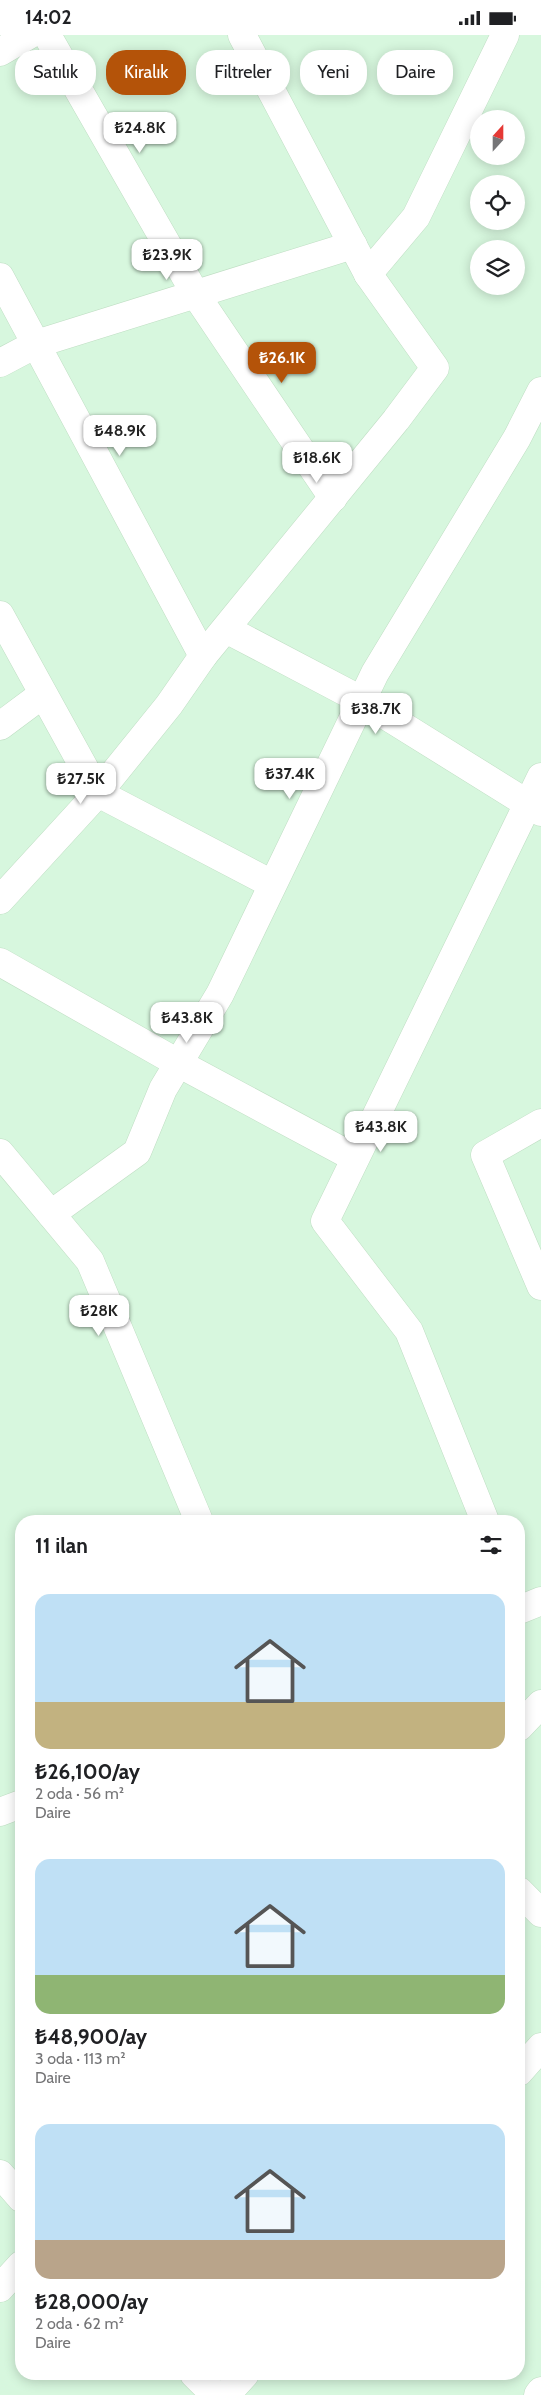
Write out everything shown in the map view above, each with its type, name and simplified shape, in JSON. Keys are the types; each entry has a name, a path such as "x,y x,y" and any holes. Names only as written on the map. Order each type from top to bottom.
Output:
{"street":[{"path":"0,900 98,793 169,705 203,656 396,420 435,368 368,274 242,35"},
{"path":"368,274 416,217 505,35"},
{"path":"0,52 49,37 196,295 333,498"},
{"path":"0,363 36,344 353,245"},
{"path":"0,277 203,656"},
{"path":"51,1214 137,1152 163,1089 220,994 375,673 517,438 541,391"},
{"path":"0,615 98,793 272,884"},
{"path":"226,629 361,700 534,809"},
{"path":"0,726 43,694"},
{"path":"483,1515 408,1331 325,1221 355,1158 534,809 541,777"},
{"path":"0,962 178,1063 355,1158"},
{"path":"541,1123 485,1155 541,1285"},
{"path":"0,1153 90,1261 196,1515"},
{"path":"525,1721 541,1704"},
{"path":"525,1897 541,1913"},
{"path":"525,2065 541,2047"},
{"path":"0,2175 15,2191"},
{"path":"0,2288 15,2272"},
{"path":"200,2380 215,2395"},
{"path":"226,2395 240,2380"},
{"path":"538,2395 541,2391"}],"shaded area":[{"path":"0,35 541,35 541,2395 0,2395"}]}
